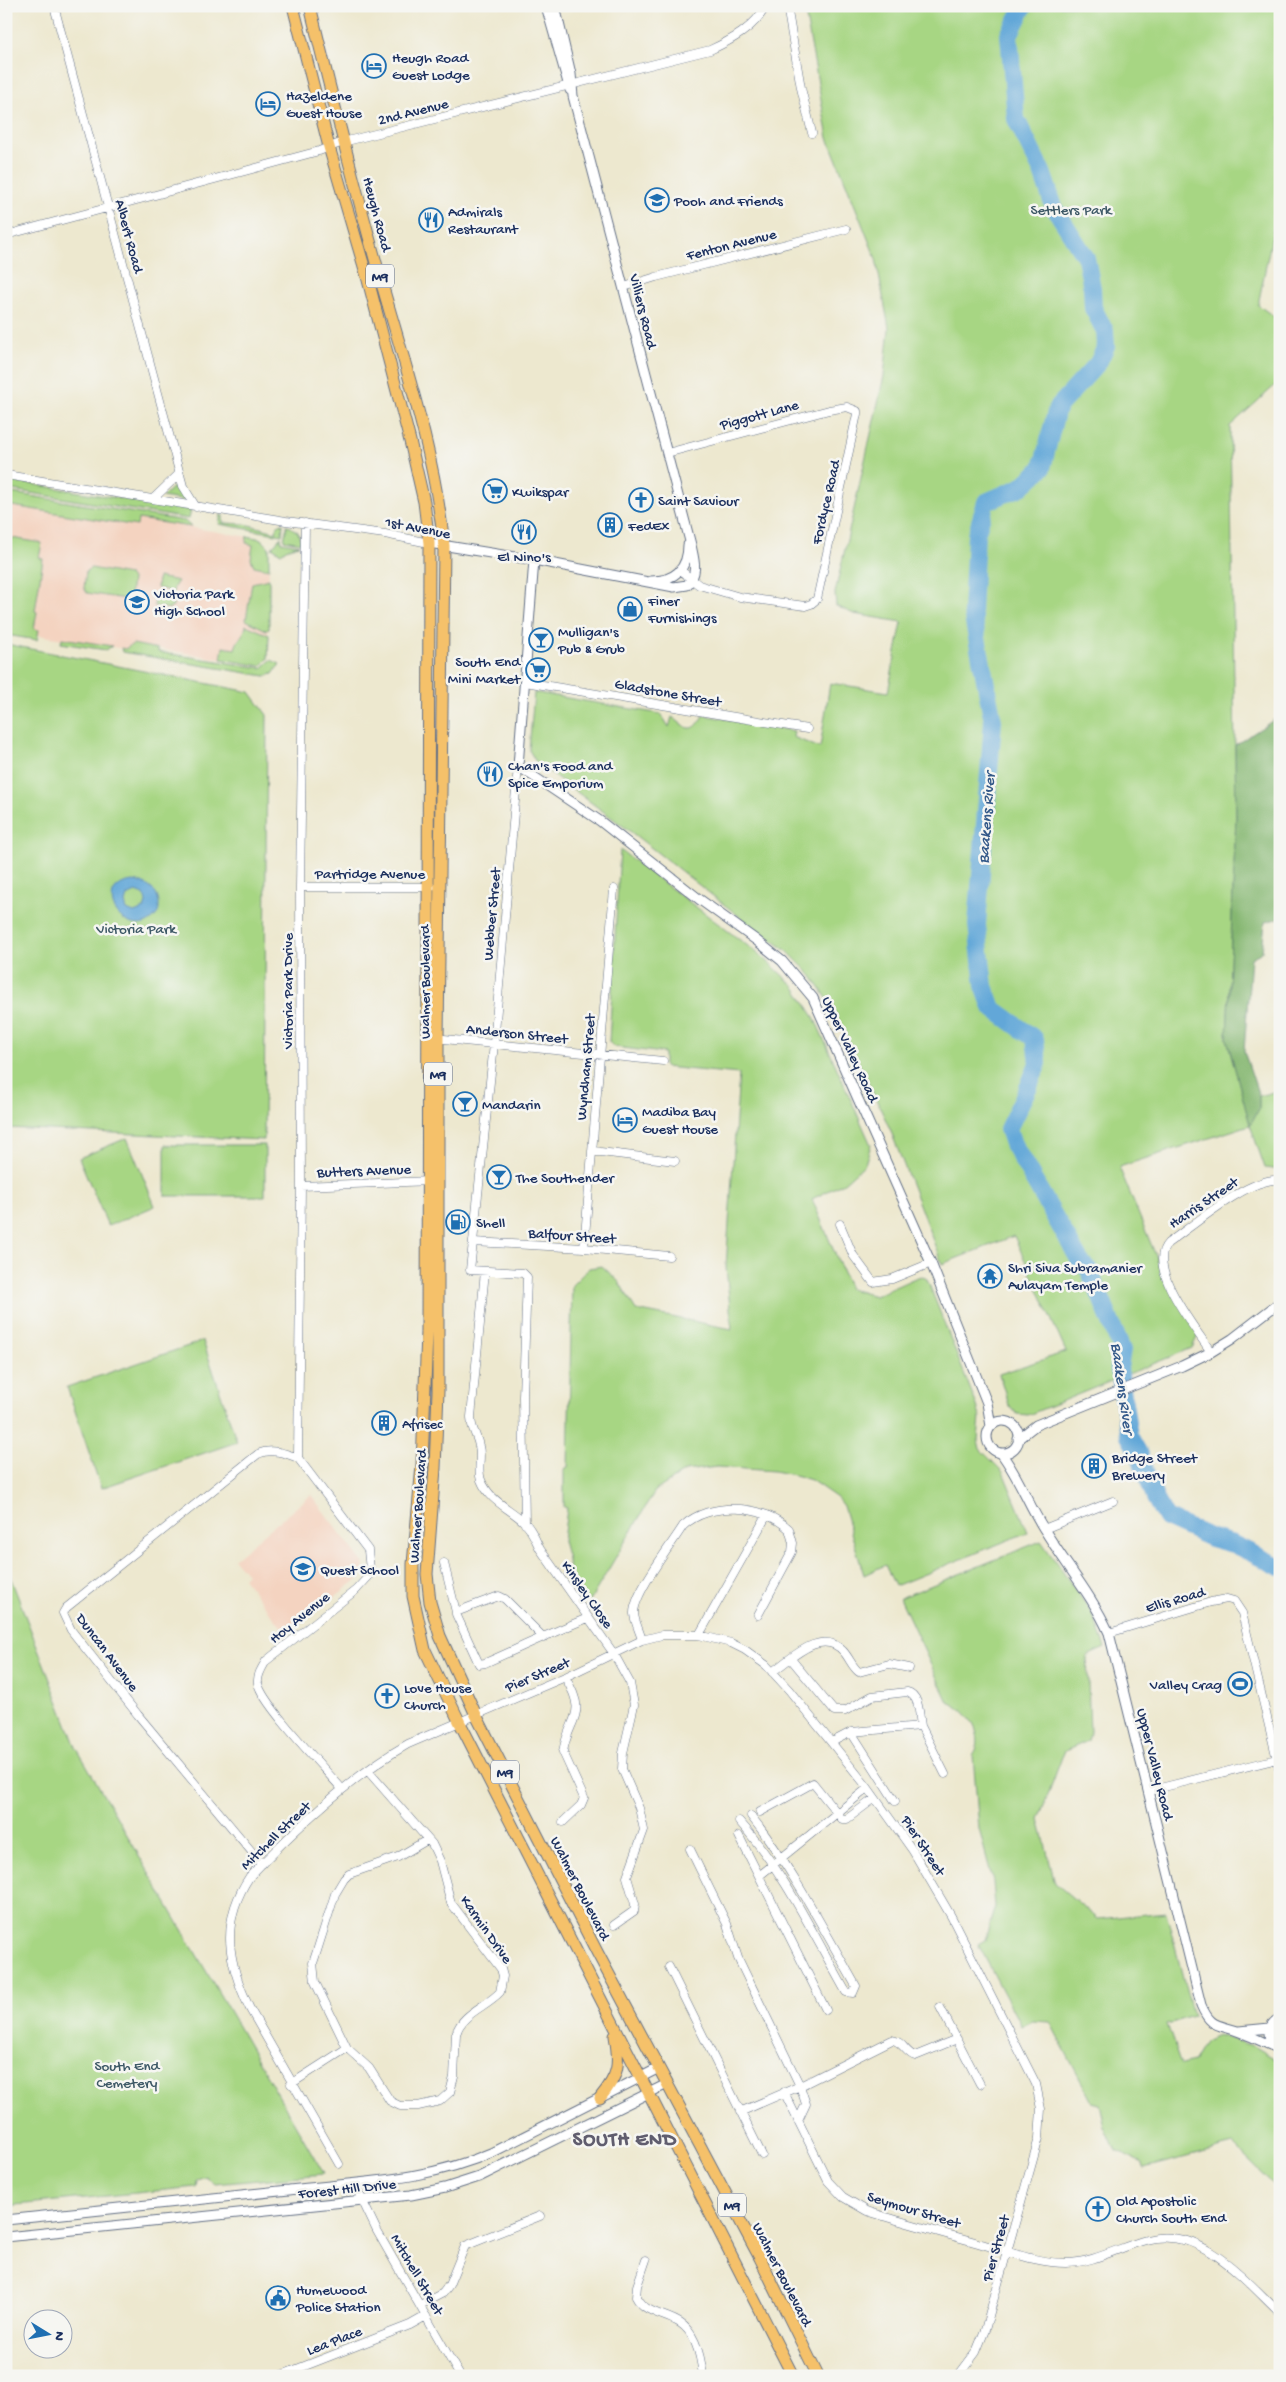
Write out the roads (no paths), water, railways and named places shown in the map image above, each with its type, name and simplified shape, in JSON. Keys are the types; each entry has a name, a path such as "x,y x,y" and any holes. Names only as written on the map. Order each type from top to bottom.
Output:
{"main road":[{"name":"Heugh Road","path":"293,6 329,147 368,280 408,432 424,502 429,543"},
{"name":"Heugh Road","path":"310,6 343,142 427,450 440,506 444,546"},
{"name":"Walmer Boulevard","path":"429,543 434,887 433,1181 438,1400 427,1574 430,1602 440,1636 476,1715 667,2084 760,2258 818,2376"},
{"name":"Walmer Boulevard","path":"434,887 444,546"},
{"name":"Walmer Boulevard","path":"433,1181 422,1465 413,1564 413,1596 425,1650 460,1724 794,2376"},
{"path":"600,2098 611,2085 617,2070 618,2053 613,2024"}],"street":[{"name":"Albert Road","path":"54,6 179,474 187,495 196,507"},
{"name":"Villiers Road","path":"546,6 573,96 688,533 695,566 692,580"},
{"name":"Villiers Road","path":"555,6 570,86"},
{"name":"2nd Avenue","path":"6,235 343,142 710,50 746,30 761,16 766,6"},
{"path":"787,6 812,133"},
{"name":"Fenton Avenue","path":"624,287 846,229"},
{"name":"Piggott Lane","path":"667,453 829,410 847,407 857,411"},
{"name":"Fordyce Road","path":"692,580 710,588 747,598 805,606 818,599 855,430 857,411"},
{"path":"153,500 179,474"},
{"name":"1st Avenue","path":"6,475 196,507 385,534 444,546 534,560 674,588 681,587 692,580"},
{"name":"Victoria Park Drive","path":"298,1458 301,1186 300,887 305,523"},
{"name":"Villiers Road","path":"680,570 687,559 688,533"},
{"name":"Webber Street","path":"485,1271 470,1270 494,1044 534,560"},
{"path":"646,581 659,581 680,570 692,580"},
{"name":"Gladstone Street","path":"525,682 807,729"},
{"name":"Upper Valley Road","path":"518,766 600,821 756,940 782,961 801,982 822,1016 931,1263 987,1403 991,1426"},
{"name":"Partridge Avenue","path":"300,887 434,887"},
{"name":"Wyndham Street","path":"584,1248 614,889"},
{"name":"Anderson Street","path":"433,1038 663,1061"},
{"path":"592,1152 675,1161"},
{"name":"Harris Street","path":"1211,1352 1166,1282 1161,1268 1161,1255 1168,1243 1242,1191 1264,1181 1280,1180"},
{"name":"Butters Avenue","path":"301,1186 433,1181"},
{"path":"840,1224 853,1255 873,1282 892,1280 931,1263"},
{"name":"Balfour Street","path":"472,1242 584,1248 669,1256"},
{"path":"485,1271 523,1273 527,1277 523,1397 525,1524 501,1506 484,1487 479,1470 480,1448 471,1427 485,1271"},
{"path":"1036,1425 1013,1426 1001,1422 991,1426 987,1440 992,1449 1001,1453 1013,1449 1018,1439 1036,1425 1211,1352 1232,1339 1280,1302"},
{"name":"Upper Valley Road","path":"987,1403 1001,1422"},
{"path":"1013,1426 1018,1439"},
{"name":"Upper Valley Road","path":"1013,1449 1014,1471"},
{"name":"Duncan Avenue","path":"262,1864 138,1715 71,1630 63,1614 66,1608 258,1454 277,1451 298,1458"},
{"name":"Upper Valley Road","path":"1001,1453 1014,1471 1044,1530 1090,1596 1109,1633 1201,2005 1210,2021 1219,2027 1239,2031 1276,2049"},
{"name":"Hoy Avenue","path":"298,1458 368,1550 371,1563 368,1578 356,1590 266,1661 259,1673 258,1681 261,1692 342,1789"},
{"path":"1044,1530 1113,1501"},
{"path":"642,1640 634,1615 635,1607 648,1580 684,1526 699,1515 726,1509 748,1510 767,1515 789,1529 793,1543 789,1560 758,1615"},
{"path":"699,1635 767,1515"},
{"name":"Kinsley Close","path":"525,1524 540,1549 614,1654 627,1677 633,1696 634,1705 623,1753 622,1769 640,1808 644,1830 627,1877 635,1904 634,1912 614,1925"},
{"path":"444,1563 456,1616 479,1664 588,1618"},
{"path":"456,1612 499,1596 505,1598 544,1638"},
{"name":"Ellis Road","path":"1109,1633 1211,1602 1227,1599 1234,1601 1242,1613 1277,1759"},
{"name":"Pier Street","path":"460,1724 476,1715 565,1678 642,1640 662,1635 699,1635 730,1643 752,1655 772,1672 832,1742 868,1788 913,1851 951,1916 1036,2084 1041,2109 1039,2138 985,2330 976,2352 958,2376"},
{"path":"772,1672 813,1643 833,1645 842,1650 859,1672 889,1664 909,1668"},
{"path":"791,1659 834,1711 845,1711 872,1696 912,1693 915,1698 921,1726 945,1774"},
{"path":"563,1822 581,1805 584,1798 563,1752 578,1710 574,1692 565,1678"},
{"name":"Mitchell Street","path":"339,2164 250,2009 232,1964 230,1928 233,1911 240,1890 262,1864 342,1789 368,1772 391,1753 408,1744 460,1724"},
{"path":"832,1742 851,1732 921,1726"},
{"path":"851,1732 895,1801"},
{"path":"1148,1791 1277,1759 1280,1772"},
{"name":"Karmin Drive","path":"368,1772 432,1844 440,1861 451,1902 500,1969 503,1976 500,1992 467,2016 458,2026 453,2085 446,2097 433,2104 406,2107 394,2104 369,2068 347,2048 315,1982 313,1973 316,1954 336,1894 344,1879 349,1874 398,1857 427,1840"},
{"path":"760,1812 813,1784 840,1819 845,1820 875,1798"},
{"path":"759,1876 868,1788"},
{"path":"739,1820 773,1864 846,1992 853,1993 856,1986 782,1857 751,1816"},
{"path":"739,1836 826,2010"},
{"path":"690,1849 727,1924 738,1958 800,2086 806,2104 798,2121"},
{"path":"669,1968 762,2155"},
{"path":"940,2007 980,2084"},
{"path":"1276,2049 1269,2037 1270,2028 1280,2018"},
{"name":"Upper Valley Road","path":"1239,2031 1270,2028"},
{"path":"740,2112 800,2086 892,2040 900,2042 909,2054 915,2056 957,2039"},
{"path":"292,2084 347,2048"},
{"name":"Forest Hill Drive","path":"6,2220 302,2188 355,2185 424,2175 465,2164 659,2068"},
{"name":"Forest Hill Drive","path":"6,2237 420,2194 479,2177 667,2084"},
{"name":"Seymour Street","path":"784,2092 828,2181 842,2197 867,2211 1008,2252 1035,2259 1066,2263 1081,2262 1146,2240 1158,2238 1179,2240 1206,2248 1222,2258 1280,2313"},
{"name":"Mitchell Street","path":"355,2185 377,2231 460,2376"},
{"path":"420,2305 442,2293 449,2284 466,2246 474,2241 540,2216"},
{"path":"646,2260 637,2286 636,2297 644,2306 681,2324 690,2334 695,2343 703,2376"},
{"name":"Lea Place","path":"279,2376 410,2325 426,2316"}],"water":[{"path":"133,881 150,887 157,895 159,901 158,913 147,923 136,925 126,921 117,913 113,903 113,893 119,885","holes":["136,892 144,895 146,902 144,909 134,913 127,910 125,903 127,896"]}],"waterway":[{"name":"Baakens River","path":"1024,6 1009,35 1016,119 1042,172 1054,207 1086,258 1092,288 1093,308 1105,331 1106,346 1098,363 1057,408 1042,468 1021,487 986,502 976,535 972,612 993,721 977,925 984,986 992,1008 1035,1039 1038,1063 1008,1129 1013,1144 1080,1261 1089,1270 1122,1350 1119,1368 1129,1436 1138,1452 1155,1498 1166,1518 1211,1538 1233,1544 1280,1567"}],"place":[{"name":"Heugh Road Guest Lodge","path":"374,66"},
{"name":"Hazeldene Guest House","path":"268,104"},
{"name":"Pooh and Friends","path":"657,200"},
{"name":"Admirals Restaurant","path":"431,220"},
{"name":"Kwikspar","path":"495,491"},
{"name":"Saint Saviour","path":"641,500"},
{"name":"FedEx","path":"610,525"},
{"name":"El Nino's","path":"524,532"},
{"name":"Victoria Park High School","path":"137,602"},
{"name":"Finer Furnishings","path":"630,609"},
{"name":"Mulligan's Pub & Grub","path":"541,640"},
{"name":"South End Mini Market","path":"538,670"},
{"name":"Chan's Food and Spice Emporium","path":"490,774"},
{"name":"Mandarin","path":"465,1104"},
{"name":"Madiba Bay Guest House","path":"625,1120"},
{"name":"The Southender","path":"499,1177"},
{"name":"Shell","path":"458,1222"},
{"name":"Shri Siva Subramanier Aulayam Temple","path":"990,1276"},
{"name":"Afrisec","path":"384,1423"},
{"name":"Bridge Street Brewery","path":"1094,1466"},
{"name":"Quest School","path":"303,1569"},
{"name":"Valley Crag","path":"1240,1684"},
{"name":"Love House Church","path":"387,1696"},
{"name":"Old Apostolic Church South End","path":"1098,2209"},
{"name":"Humewood Police Station","path":"278,2298"}],"district":[{"name":"SOUTH END","path":"625,2138"}],"park label":[{"name":"Settlers Park","path":"1071,209"},
{"name":"Victoria Park","path":"136,928"},
{"name":"South End Cemetery","path":"127,2074"}]}
